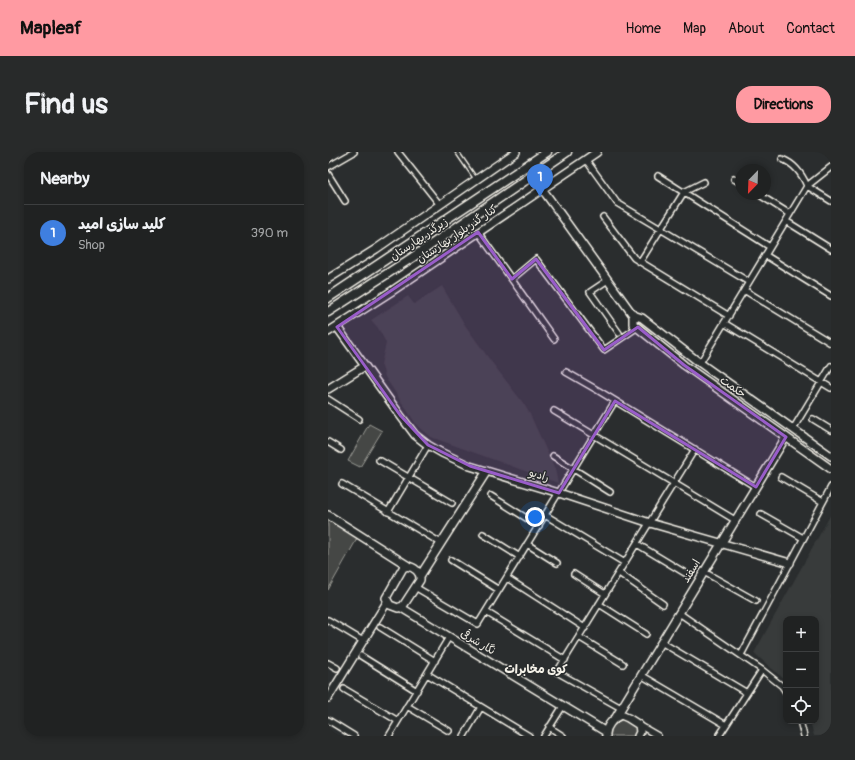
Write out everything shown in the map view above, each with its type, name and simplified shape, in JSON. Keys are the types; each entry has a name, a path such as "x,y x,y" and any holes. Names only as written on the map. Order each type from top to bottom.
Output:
{"main road":[{"name":"زیرگذر بهارستان","path":"328,298 547,152"},
{"name":"زیرگذر بهارستان","path":"328,312 413,257 567,152"}],"street":[{"path":"328,167 354,152"},
{"path":"398,152 440,205"},
{"path":"328,279 376,249 516,152"},
{"name":"کنار گذر بلوار بهارستان","path":"328,332 543,190 597,152"},
{"path":"782,159 790,163 802,174 807,186 831,201"},
{"path":"586,160 618,203 750,282"},
{"path":"700,364 807,186 831,167"},
{"path":"328,174 344,201"},
{"path":"658,176 770,247"},
{"path":"640,262 684,192 704,182"},
{"name":"حکمت","path":"543,190 633,315 633,324 684,365 831,469"},
{"path":"768,200 790,214"},
{"path":"603,217 634,258 729,316"},
{"path":"786,221 831,248"},
{"path":"478,232 554,340"},
{"path":"765,255 831,296"},
{"path":"512,279 536,259 604,350 638,328"},
{"path":"608,280 590,292 619,333"},
{"path":"744,290 831,343"},
{"name":"حکمت","path":"633,315 642,318 700,364 831,456"},
{"path":"724,323 831,388"},
{"name":"رادیو","path":"337,327 416,435 428,445 455,460 650,523 790,563"},
{"path":"328,389 365,366"},
{"path":"793,429 831,366"},
{"path":"566,372 756,487"},
{"path":"328,399 359,419"},
{"path":"415,587 478,624 615,401"},
{"path":"554,411 735,520"},
{"path":"813,419 831,430"},
{"name":"اسفند","path":"606,734 786,437"},
{"path":"328,442 341,450"},
{"path":"388,512 428,445"},
{"path":"621,708 557,672 695,450"},
{"path":"553,456 610,492"},
{"path":"379,460 452,504"},
{"path":"400,607 403,606 420,580 420,576 487,471"},
{"path":"781,477 823,502"},
{"path":"342,484 441,543"},
{"path":"741,655 831,487"},
{"path":"491,496 539,526"},
{"path":"761,514 803,538"},
{"path":"328,515 418,572 420,576"},
{"path":"545,515 624,563"},
{"path":"483,534 520,557"},
{"path":"527,544 557,563"},
{"path":"637,544 685,573"},
{"path":"451,560 499,590"},
{"path":"328,698 387,602 386,598 404,568 407,566 410,567"},
{"path":"704,572 756,601"},
{"path":"619,573 663,604"},
{"path":"574,574 606,594"},
{"path":"507,578 585,628"},
{"name":"نگار شرقی","path":"387,602 394,607 400,607 606,734"},
{"path":"599,604 646,634"},
{"path":"486,612 565,660"},
{"path":"679,614 741,655 783,688"},
{"path":"328,620 363,641"},
{"path":"380,627 435,661"},
{"path":"389,736 449,637"},
{"path":"579,637 623,664"},
{"path":"661,642 747,693"},
{"path":"361,656 417,691"},
{"path":"328,663 337,668"},
{"path":"719,736 762,670"},
{"path":"427,674 529,736"},
{"path":"641,675 726,725"},
{"path":"344,689 398,721"},
{"path":"407,706 449,731"},
{"path":"544,736 562,706"},
{"path":"464,736 481,707"},
{"path":"616,717 621,715 635,721 658,736"},
{"path":"328,720 354,736"},
{"path":"801,724 804,736"},
{"path":"638,736 640,732 639,725"},
{"path":"549,727 563,736"}],"lane":[{"path":"457,152 477,180"}],"highlighted area":[{"path":"478,232 512,279 536,259 604,350 638,327 684,365 786,437 756,487 615,401 559,493 470,466 428,445 400,415 337,327"}],"shaded area":[{"path":"442,286 465,325 530,414 555,469 558,483 431,437 416,424 385,377 381,364 386,343 378,328 371,320 408,296 414,304"},
{"path":"369,424 382,431 360,467 348,461"},
{"path":"831,514 831,736 814,736 811,724 819,724 819,616 783,616 783,678 754,653"},
{"path":"328,520 358,537 328,590"},
{"path":"620,718 635,727 637,733 635,736 608,736 615,720"}],"place":[{"name":"کلید سازی امید","path":"540,197"}],"district":[{"name":"کوی مخابرات","path":"536,669"}]}
